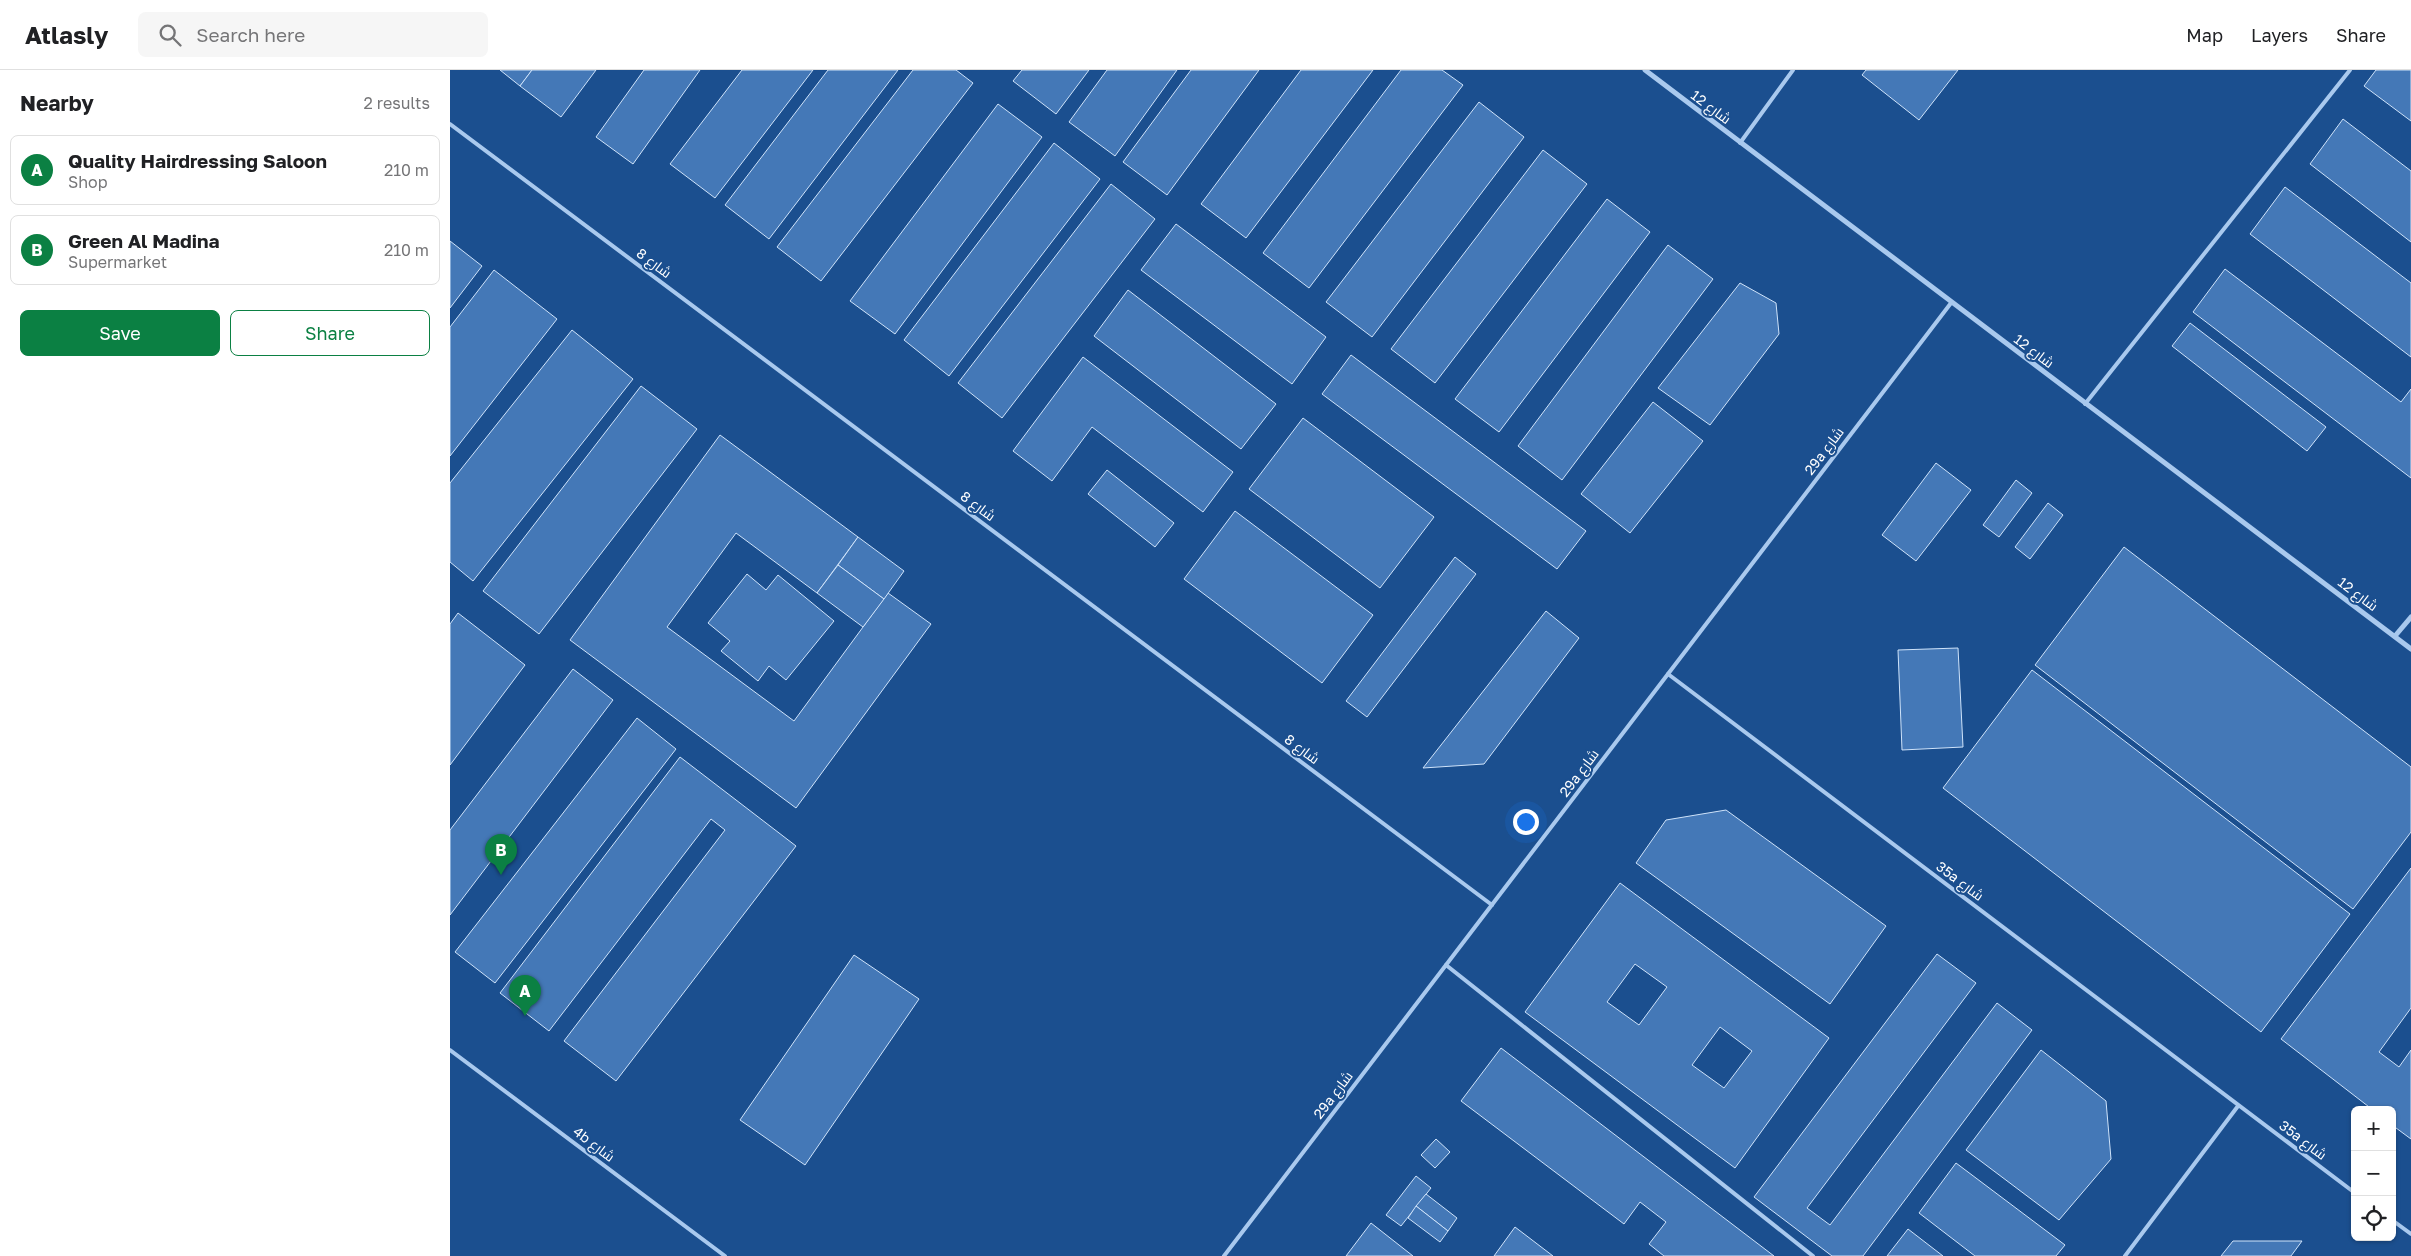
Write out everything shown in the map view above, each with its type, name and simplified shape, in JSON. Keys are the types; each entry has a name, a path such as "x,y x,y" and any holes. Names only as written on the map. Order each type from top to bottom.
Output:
{"street":[{"name":"شارع 12","path":"1644,70 2411,649"},
{"path":"2395,636 2411,617"}],"lane":[{"path":"1740,143 1793,70"},
{"path":"2085,404 2350,70"},
{"name":"شارع 8","path":"450,124 1492,905"},
{"name":"29a شارع","path":"1224,1256 1951,303"},
{"name":"35a شارع","path":"1668,674 2238,1106 2351,1189"},
{"path":"1446,965 1813,1256"},
{"name":"4b شارع","path":"450,1050 725,1256"},
{"path":"2125,1256 2238,1106"},
{"path":"2396,1223 2411,1234"}],"building":[{"path":"500,70 532,70 520,86"},
{"path":"532,70 596,70 561,117 520,86"},
{"path":"644,70 700,70 633,164 596,137"},
{"path":"742,70 813,70 715,198 670,164"},
{"path":"828,70 898,70 769,239 725,205"},
{"path":"913,70 956,70 973,83 821,281 777,247"},
{"path":"1022,70 1089,70 1056,114 1013,81"},
{"path":"1107,70 1177,70 1115,156 1069,122"},
{"path":"1191,70 1259,70 1167,195 1123,162"},
{"path":"1301,70 1373,70 1246,238 1201,204"},
{"path":"1401,70 1442,70 1463,85 1309,288 1263,253"},
{"path":"1866,70 1958,70 1919,120 1862,75"},
{"path":"2376,70 2411,70 2411,121 2364,86"},
{"path":"1479,102 1524,137 1372,337 1326,302"},
{"path":"998,104 1042,137 895,334 850,301"},
{"path":"2343,119 2411,171 2411,242 2310,164"},
{"path":"1054,143 1100,179 949,376 904,340"},
{"path":"1543,150 1587,184 1435,383 1391,349"},
{"path":"1111,184 1155,219 1002,418 958,383"},
{"path":"2285,187 2411,283 2411,357 2250,234"},
{"path":"1607,199 1650,232 1499,432 1455,399"},
{"path":"1176,224 1326,337 1292,384 1141,270"},
{"path":"450,241 482,266 450,308"},
{"path":"1668,245 1713,279 1562,480 1518,446"},
{"path":"2225,269 2401,402 2411,389 2411,478 2193,312"},
{"path":"494,270 557,319 450,456 450,327"},
{"path":"1740,283 1776,303 1779,334 1710,425 1658,388"},
{"path":"1128,290 1276,404 1241,449 1094,336"},
{"path":"2190,323 2326,427 2307,451 2172,346"},
{"path":"572,330 633,379 473,581 450,562 450,483"},
{"path":"1351,355 1586,531 1557,569 1322,394"},
{"path":"1083,357 1233,472 1203,512 1092,427 1052,481 1013,451"},
{"path":"641,386 697,429 539,634 483,591"},
{"path":"1653,402 1703,441 1630,533 1581,494"},
{"path":"1303,418 1434,517 1380,588 1249,489"},
{"path":"720,435 858,537 817,593 736,533 667,627 794,721 888,593 931,624 796,808 570,640"},
{"path":"1936,463 1971,490 1916,561 1882,535"},
{"path":"1107,470 1174,523 1155,547 1088,494"},
{"path":"2016,480 2032,493 1999,537 1983,525"},
{"path":"2048,503 2063,515 2030,559 2015,547"},
{"path":"1235,511 1373,615 1322,683 1184,579"},
{"path":"858,537 904,571 884,599 838,565"},
{"path":"2124,547 2411,767 2411,832 2353,909 2035,665"},
{"path":"1455,557 1476,574 1367,717 1346,701"},
{"path":"838,565 884,599 863,627 817,593"},
{"path":"747,574 766,590 778,575 834,621 786,680 769,666 758,681 721,651 730,641 708,623"},
{"path":"1546,611 1579,638 1484,764 1423,768"},
{"path":"458,613 525,665 450,765 450,624"},
{"path":"1958,648 1963,747 1902,750 1898,650"},
{"path":"573,669 613,700 450,915 450,830"},
{"path":"2032,670 2350,914 2261,1032 1943,788"},
{"path":"637,718 676,749 495,983 455,952"},
{"path":"680,757 796,846 616,1081 564,1041 725,830 711,819 549,1031 500,993"},
{"path":"1726,810 1886,926 1830,1004 1636,863 1666,820"},
{"path":"2411,868 2411,1008 2379,1052 2399,1067 2411,1050 2411,1139 2396,1128 2396,1106 2368,1106 2281,1039"},
{"path":"1620,883 1829,1038 1735,1168 1525,1012","holes":["1635,964 1667,987 1639,1025 1607,1002","1720,1027 1752,1051 1724,1088 1692,1065"]},
{"path":"1937,954 1976,983 1807,1208 1830,1225 1997,1003 2032,1030 1863,1256 1832,1256 1754,1197"},
{"path":"854,955 919,999 805,1165 740,1120"},
{"path":"1501,1048 1774,1256 1664,1256 1649,1244 1666,1222 1640,1202 1624,1224 1461,1101"},
{"path":"2041,1050 2106,1101 2111,1159 2059,1220 1966,1150"},
{"path":"1436,1139 1450,1152 1435,1168 1421,1155"},
{"path":"1956,1163 2065,1245 2056,1256 1975,1256 1919,1213"},
{"path":"1416,1176 1431,1188 1401,1226 1386,1215"},
{"path":"1426,1194 1457,1218 1448,1231 1416,1206"},
{"path":"1416,1206 1448,1231 1440,1242 1408,1218"},
{"path":"1371,1223 1413,1256 1346,1256"},
{"path":"1515,1227 1553,1256 1494,1256"},
{"path":"1908,1229 1943,1256 1887,1256"},
{"path":"2233,1241 2302,1241 2291,1256 2221,1256"}],"place":[{"name":"Green Al Madina","path":"501,875"},
{"name":"Quality Hairdressing Saloon","path":"525,1016"}]}
